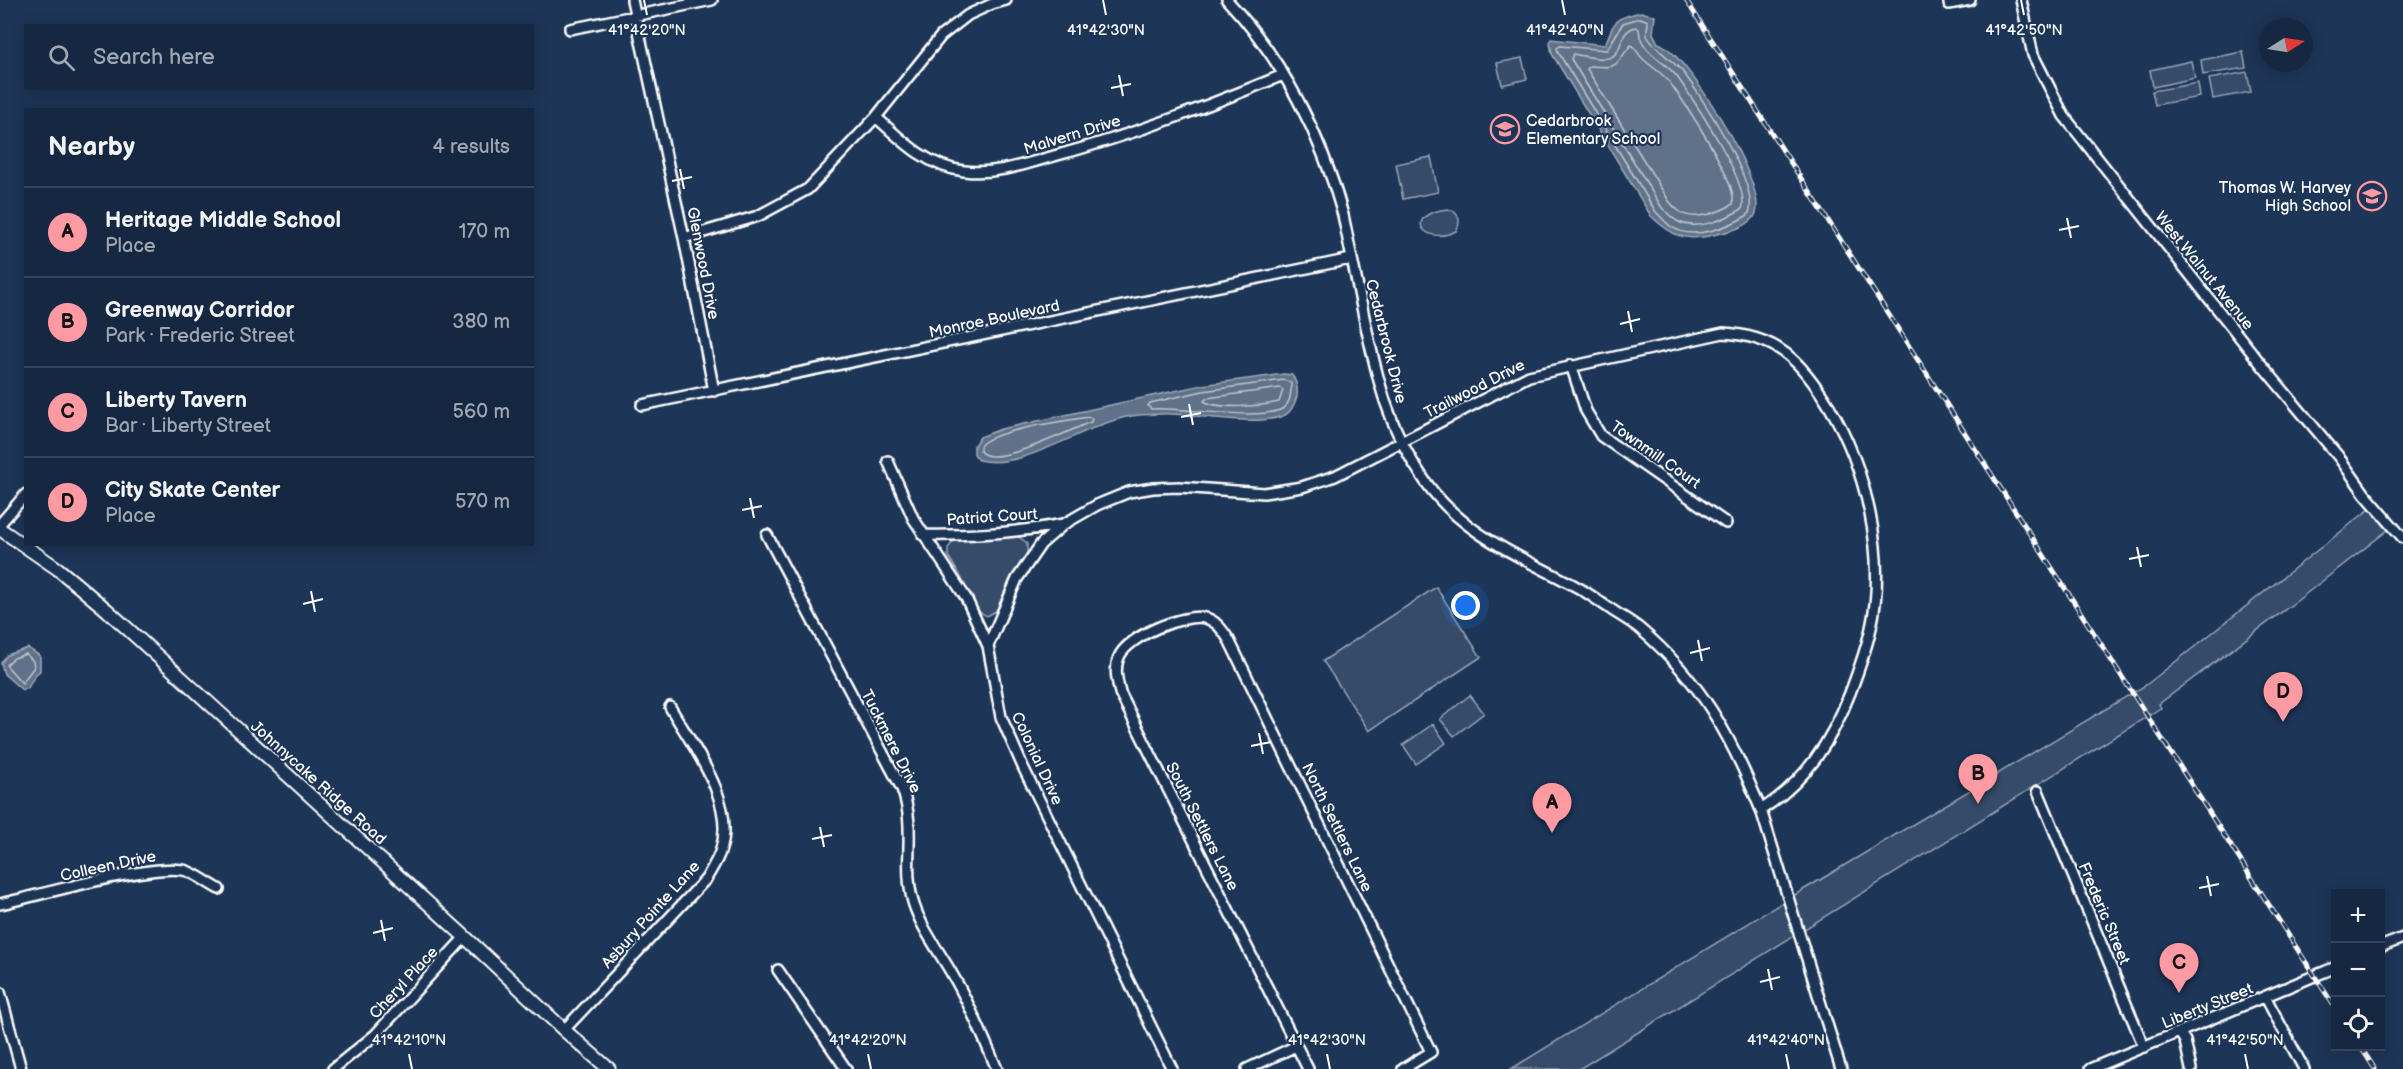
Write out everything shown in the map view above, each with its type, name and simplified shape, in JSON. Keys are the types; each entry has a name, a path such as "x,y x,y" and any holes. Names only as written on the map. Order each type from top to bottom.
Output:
{"main road":[{"name":"Johnnycake Ridge Road","path":"0,529 24,546"},
{"name":"Johnnycake Ridge Road","path":"25,546 58,569 107,610 609,1069"}],"street":[{"name":"Glenwood Drive","path":"632,0 684,238 714,392"},
{"path":"570,29 712,0"},
{"path":"684,238 758,216 808,189 876,117 941,36 968,15 1006,0"},
{"name":"Cedarbrook Drive","path":"1227,0 1260,39 1283,75 1305,113 1335,186 1381,393 1402,442 1425,482 1464,523 1490,542 1531,565 1577,586 1638,627 1662,649 1707,701 1731,740 1761,810"},
{"path":"1948,4 1970,0"},
{"name":"West Walnut Avenue","path":"2021,0 2033,55 2064,116 2261,364 2338,456 2365,494 2403,538"},
{"name":"Malvern Drive","path":"876,117 926,159 964,171 985,171 1014,167 1144,129 1206,107 1283,75"},
{"name":"Monroe Boulevard","path":"642,405 1351,259"},
{"name":"Trailwood Drive","path":"1402,442 1529,376 1571,365 1723,333 1748,334 1786,352 1815,384 1842,427 1861,474 1872,522 1876,573 1871,627 1857,675 1837,726 1809,767 1781,797 1761,810"},
{"name":"Townmill Court","path":"1571,365 1586,411 1601,436 1725,523"},
{"path":"988,646 1017,579 1041,544 1064,524 1101,502 1129,492 1154,488 1264,493 1302,487 1335,476 1402,442"},
{"name":"Patriot Court","path":"888,460 913,518 966,598 988,646"},
{"path":"0,524 24,496"},
{"name":"Patriot Court","path":"923,534 967,536 1027,531 1064,524"},
{"name":"Tuckmere Drive","path":"767,535 902,789 909,806 911,824 909,873 914,902 925,928 953,976 997,1069"},
{"name":"North Settlers Lane","path":"1179,620 1186,617 1207,618 1218,625 1229,640 1247,675 1431,1052 1403,1069"},
{"name":"South Settlers Lane","path":"1179,620 1128,645 1120,655 1115,672 1120,693 1308,1069"},
{"name":"Colonial Drive","path":"988,646 999,707 1011,742 1172,1069"},
{"name":"Asbury Pointe Lane","path":"564,1030 706,879 721,849 724,818 722,804 716,788 670,707"},
{"name":"Frederic Street","path":"2038,791 2144,1047"},
{"path":"1761,810 1841,1069"},
{"name":"Colleen Drive","path":"0,904 168,868 187,871 219,889"},
{"name":"Cheryl Place","path":"333,1069 375,1035 465,936"},
{"path":"2385,945 2403,938"},
{"name":"Liberty Street","path":"2090,1069 2331,969"},
{"path":"778,970 846,1069"},
{"path":"0,992 21,1069"},
{"path":"2266,998 2304,1069"},
{"path":"2180,1033 2185,1041 2191,1069"},
{"path":"1247,1069 1296,1046"}],"shaded area":[{"path":"2243,52 2246,68 2203,75 2201,60"},
{"path":"1522,58 1527,79 1502,85 1497,63"},
{"path":"2191,61 2195,78 2153,87 2150,70"},
{"path":"2247,72 2251,92 2213,99 2209,79"},
{"path":"2198,83 2200,97 2155,105 2152,91"},
{"path":"1431,157 1438,192 1403,199 1396,164"},
{"path":"1448,209 1455,212 1458,217 1459,224 1456,231 1438,235 1426,232 1422,228 1423,218 1436,211"},
{"path":"2376,504 2393,526 2159,704 2161,708 1579,1069 1511,1069 1788,899 2146,685"},
{"path":"1019,537 1027,543 1027,553 1010,579 996,611 987,616 976,608 948,556 948,548 954,541"},
{"path":"1436,587 1481,657 1369,731 1323,661"},
{"path":"1470,695 1484,713 1454,736 1440,719"},
{"path":"1433,724 1446,743 1416,764 1403,745"}],"water":[{"path":"1641,12 1655,16 1653,33 1658,43 1671,51 1687,69 1722,120 1737,149 1756,198 1756,213 1743,226 1694,238 1672,233 1651,216 1552,54 1551,39 1605,45 1611,30 1620,18"},
{"path":"1284,374 1292,375 1294,378 1297,385 1297,396 1289,412 1274,418 1245,420 1167,414 1139,415 1100,425 1017,459 997,462 979,460 974,454 974,445 980,437 1001,429 1202,385"},
{"path":"28,648 40,656 40,671 28,688 22,690 4,674 1,663 7,655"}],"railway":[{"path":"1686,0 2331,1001"},
{"path":"2363,1051 2375,1069"}],"place":[{"name":"Cedarbrook Elementary School","path":"1505,129"},
{"name":"Thomas W. Harvey High School","path":"2372,196"},
{"name":"City Skate Center","path":"2283,722"},
{"name":"Greenway Corridor","path":"1978,804"},
{"name":"Heritage Middle School","path":"1552,833"},
{"name":"Liberty Tavern","path":"2179,993"}]}
